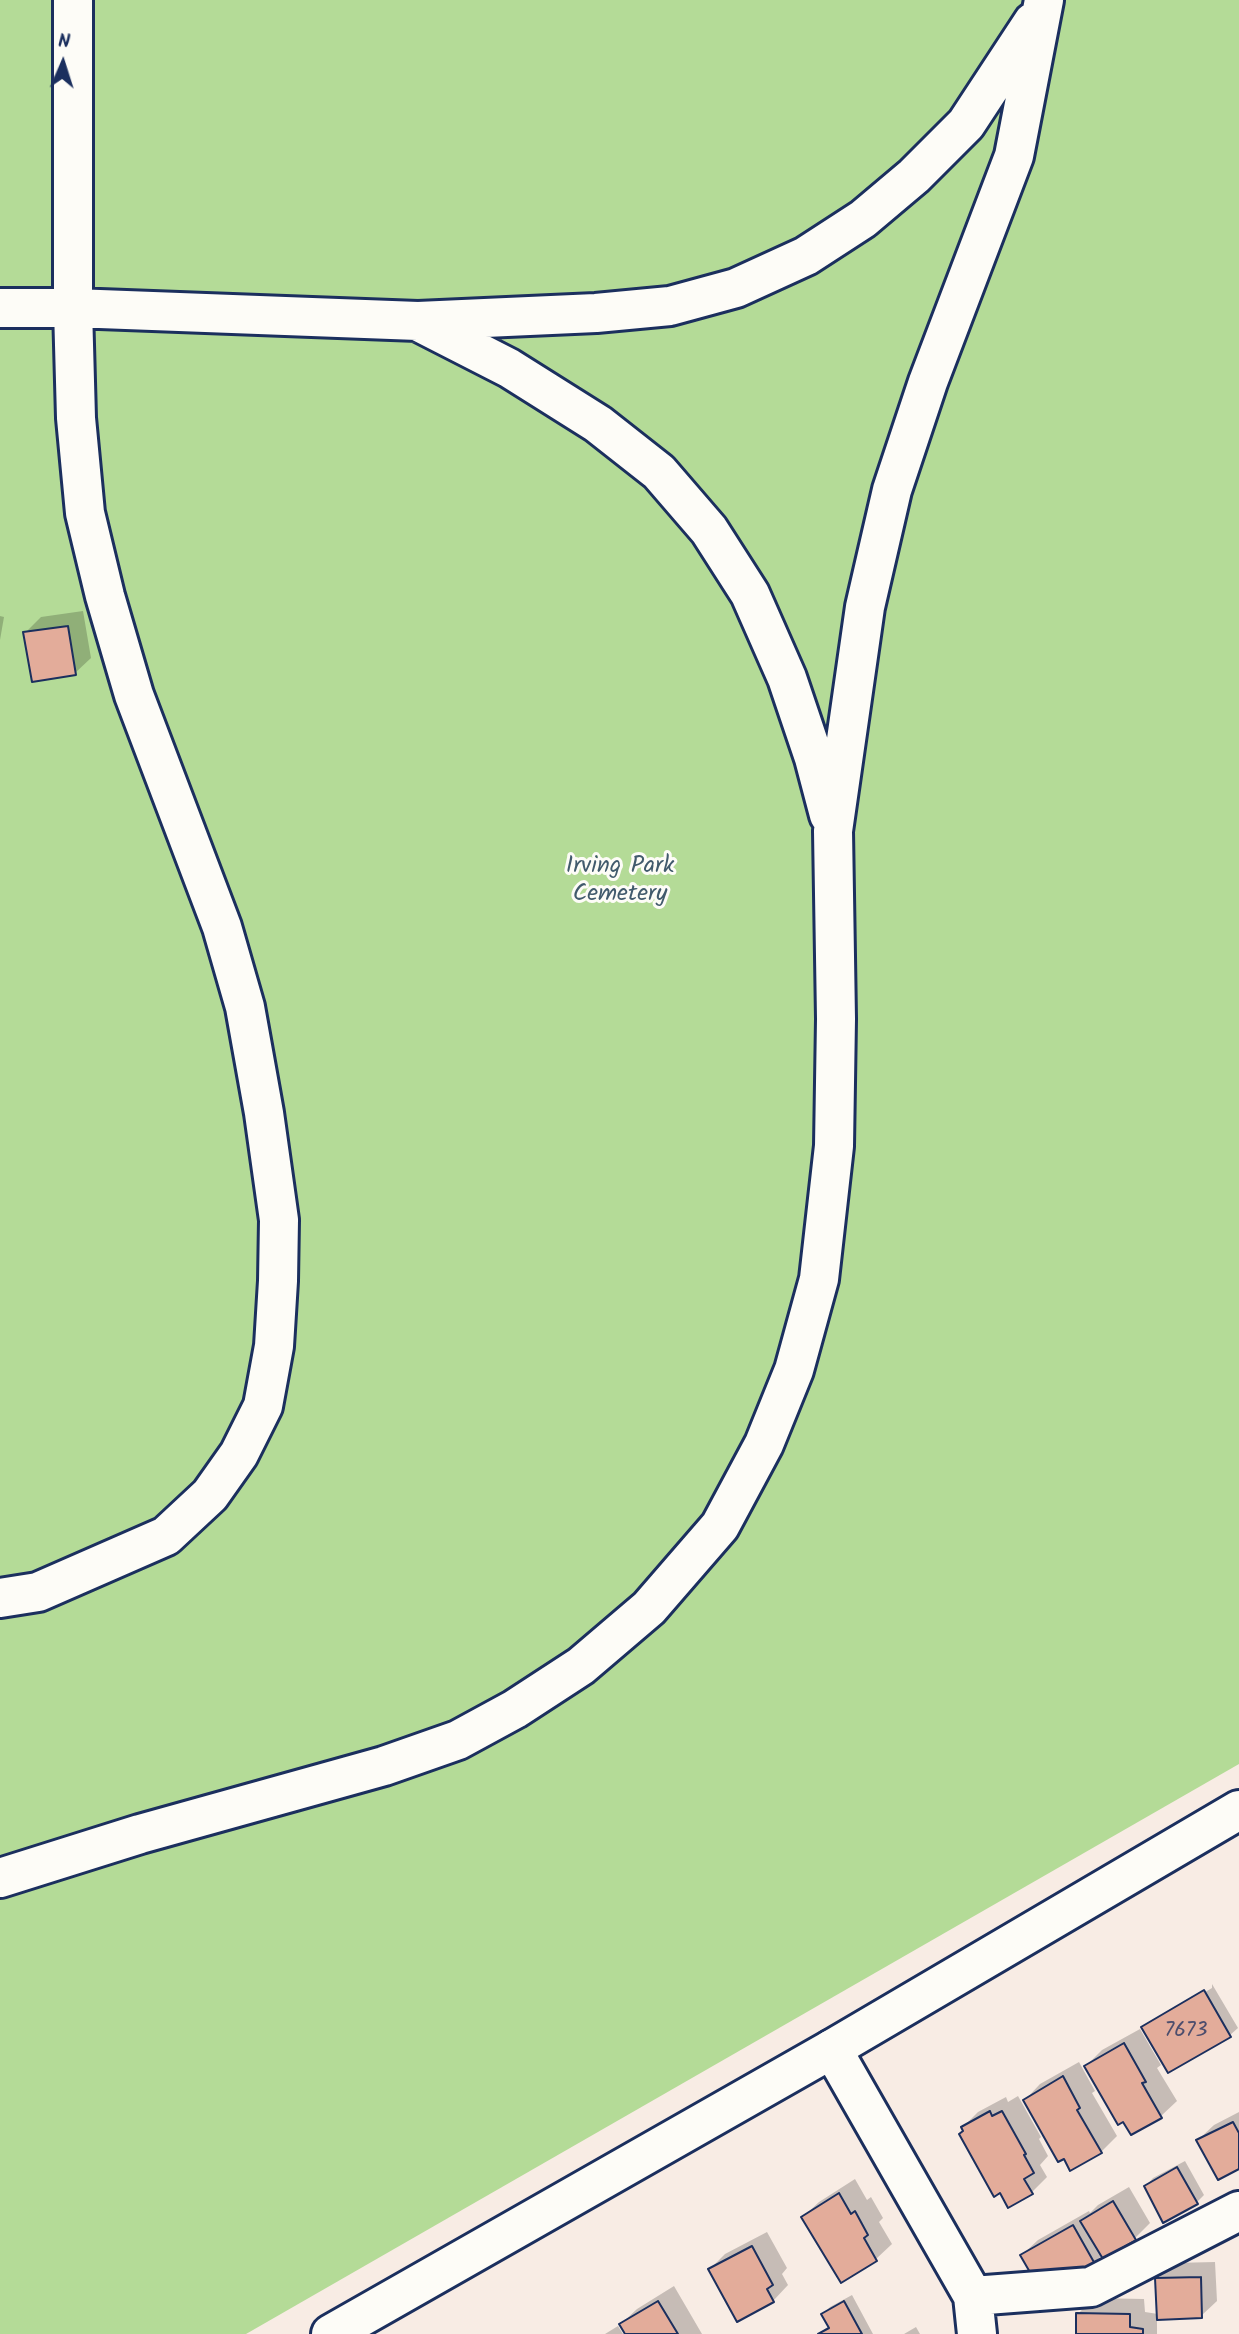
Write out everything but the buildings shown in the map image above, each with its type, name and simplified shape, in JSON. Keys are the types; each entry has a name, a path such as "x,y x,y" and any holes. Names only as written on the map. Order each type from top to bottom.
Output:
{"main road":[{"path":"0,1598 38,1592 166,1536 211,1495 239,1454 262,1406 274,1346 278,1281 279,1220 245,1007 222,927 134,695 105,596 85,513 76,418 73,308 73,0"},
{"path":"0,308 73,308 418,321 596,313 670,306 736,288 806,256 863,219 914,176 966,124 1043,4"},
{"path":"0,1878 140,1834 384,1766 458,1740 515,1709 581,1666 649,1608 720,1526 764,1444 794,1370 819,1279 834,1146 836,1019 833,831 865,607 892,490 928,382 1014,156 1043,4"},
{"path":"418,321 509,368 597,424 659,472 709,530 750,594 787,678 814,758 833,831"},
{"path":"331,2334 832,2049 1239,1810"},
{"path":"832,2049 973,2296 977,2334"},
{"path":"973,2296 1091,2287 1239,2211"}],"green space":[{"name":"Irving Park Cemetery","path":"0,0 1239,0 1239,1764 246,2334 0,2334"}]}
